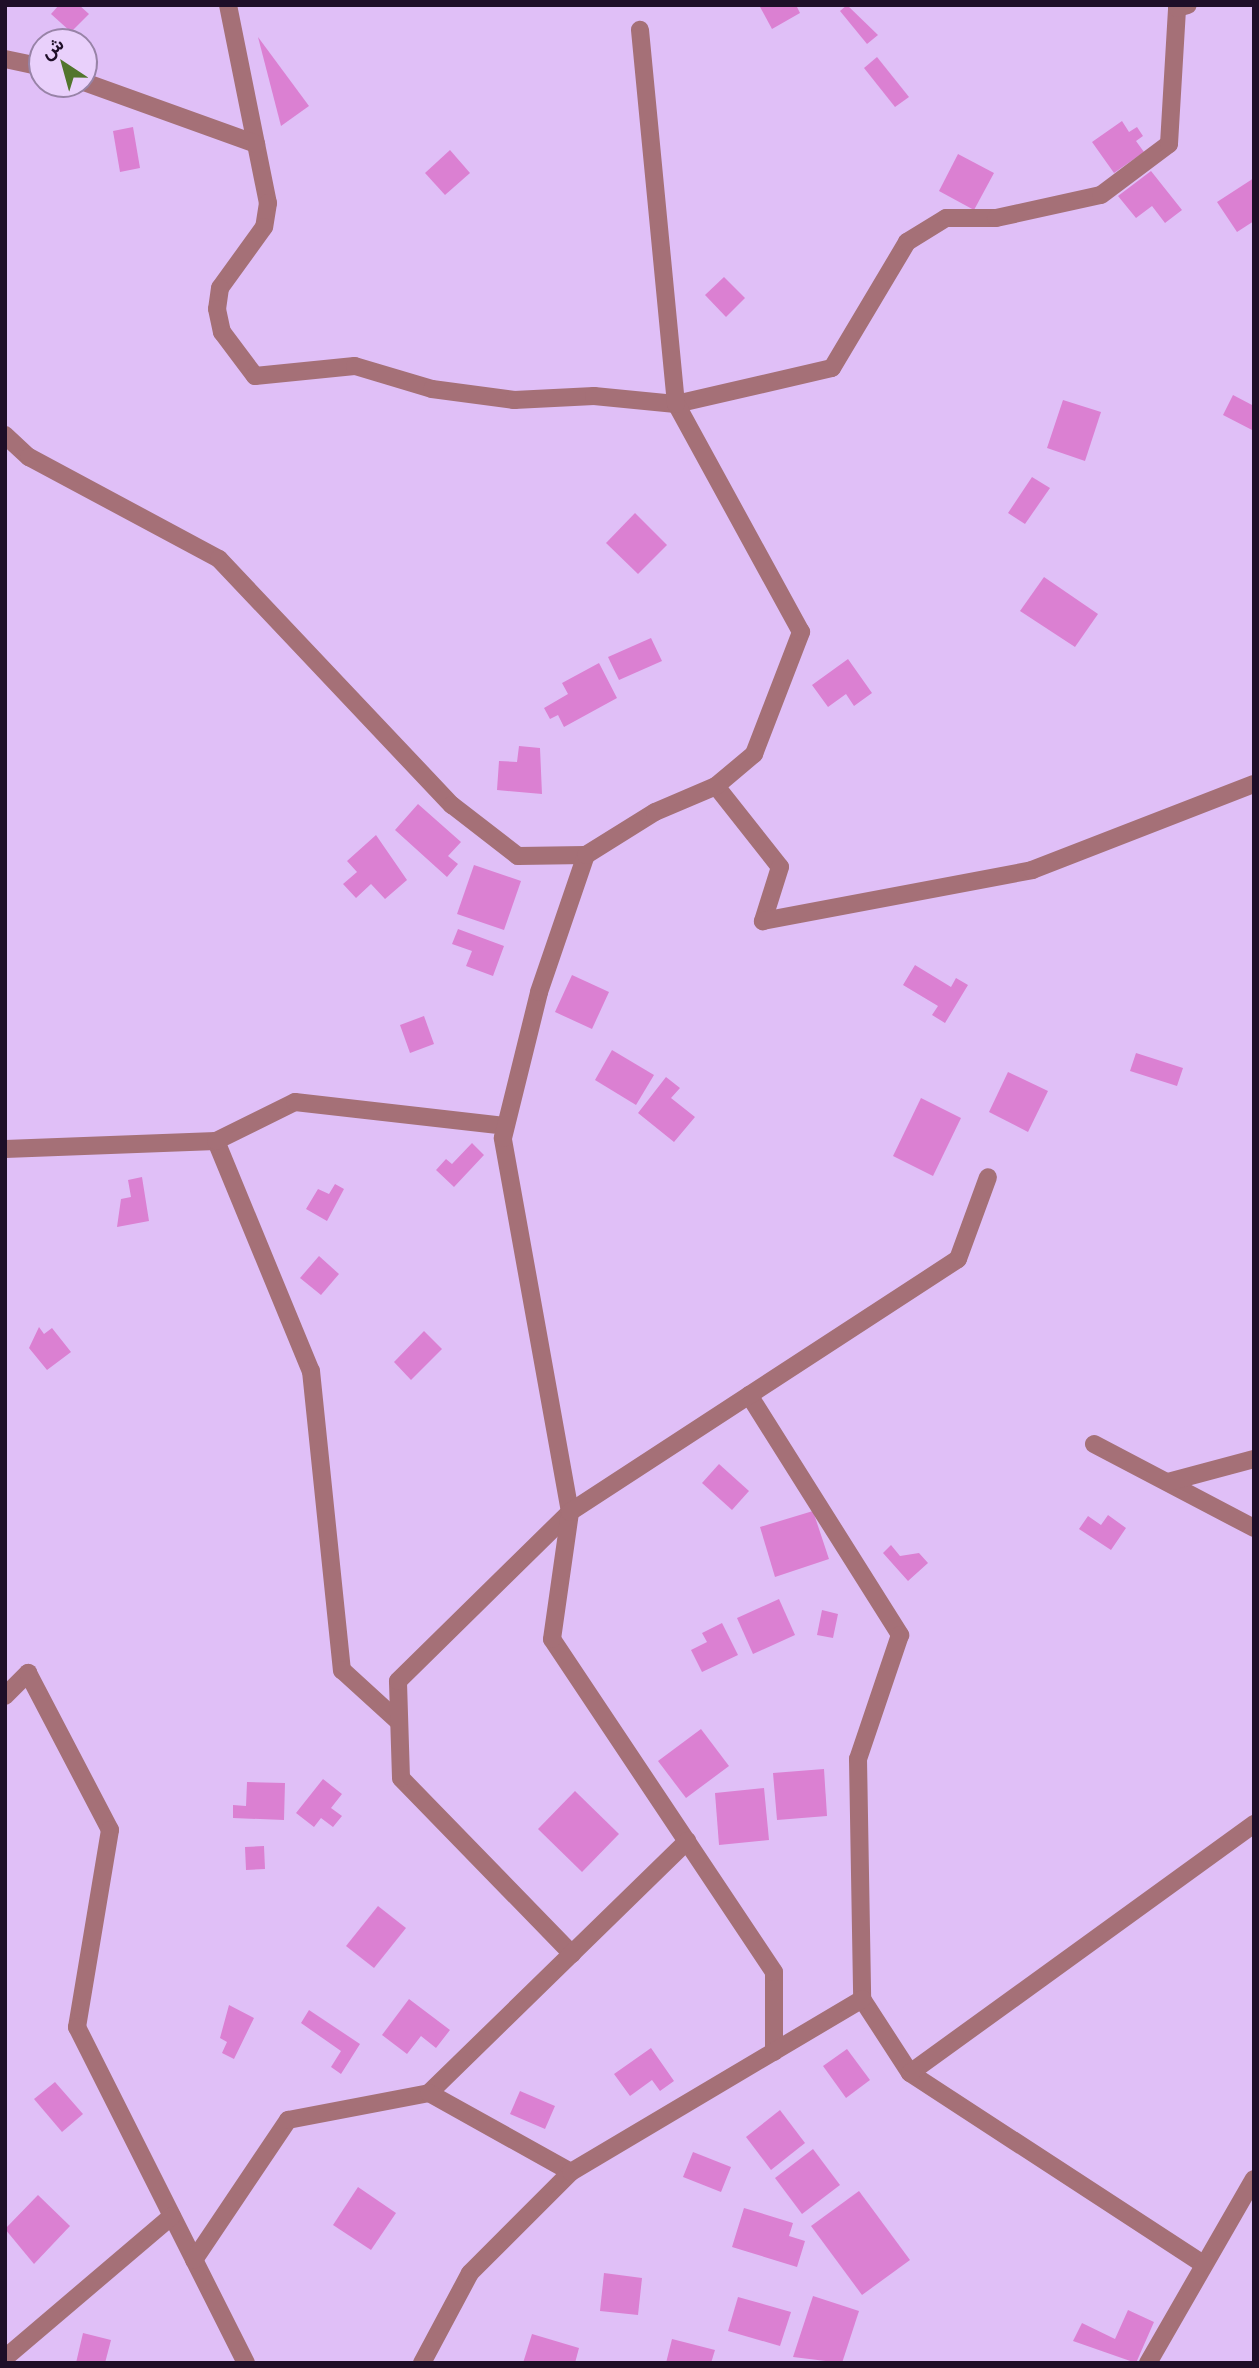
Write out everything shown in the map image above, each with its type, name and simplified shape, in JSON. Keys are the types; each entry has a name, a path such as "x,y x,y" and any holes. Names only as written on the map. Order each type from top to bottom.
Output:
{"street":[{"path":"228,5 268,203 264,227 220,288 217,309 222,332 256,376 355,366 432,389 514,400 594,396 676,404 832,368 906,242 946,218 996,218 1101,195 1169,144 1177,8 1188,5"},
{"path":"5,435 29,457 219,559 452,805 518,856 586,855 655,812 716,786 754,754 801,632 676,404 640,30"},
{"path":"5,59 28,64"},
{"path":"98,87 256,144"},
{"path":"716,786 780,867 763,921 1032,870 1254,784"},
{"path":"586,855 539,992 505,1126 570,1512 552,1639 774,1972 774,2052"},
{"path":"5,1149 216,1141 295,1102 505,1126"},
{"path":"216,1141 311,1371 342,1670 399,1722"},
{"path":"572,1954 401,1778 398,1681 570,1512 958,1259 988,1177"},
{"path":"749,1395 900,1635 858,1759 862,1999 910,2073 1203,2264"},
{"path":"1094,1444 1254,1528"},
{"path":"1168,1482 1254,1459"},
{"path":"5,1696 28,1673 110,1830 77,2028 246,2363"},
{"path":"910,2073 1254,1824"},
{"path":"194,2260 288,2120 429,2094 687,1842"},
{"path":"422,2363 470,2273 571,2172 862,1999"},
{"path":"429,2094 571,2172"},
{"path":"1148,2363 1254,2179"},
{"path":"5,2358 172,2216"}],"building":[{"path":"59,5 79,5 89,14 75,28 67,28 51,14"},
{"path":"759,5 796,5 800,13 772,29"},
{"path":"847,5 878,35 867,44 840,11"},
{"path":"258,37 309,106 281,126"},
{"path":"877,57 909,97 895,107 864,68"},
{"path":"1122,121 1129,132 1137,127 1143,136 1136,141 1144,152 1114,173 1092,142"},
{"path":"133,127 140,168 120,172 113,131"},
{"path":"450,150 470,173 445,195 425,173"},
{"path":"958,154 994,173 974,210 939,191"},
{"path":"1151,171 1182,210 1165,223 1152,206 1136,218 1118,196"},
{"path":"1254,178 1254,221 1237,232 1217,202"},
{"path":"724,277 745,298 726,317 705,295"},
{"path":"1233,395 1254,406 1254,431 1223,415"},
{"path":"1063,400 1101,412 1085,461 1047,448"},
{"path":"1032,477 1050,488 1025,524 1008,513"},
{"path":"635,513 667,545 638,574 606,543"},
{"path":"1044,577 1098,614 1075,647 1020,611"},
{"path":"651,638 662,661 619,680 608,657"},
{"path":"848,659 872,693 854,706 846,694 828,707 812,685"},
{"path":"599,663 617,698 564,727 558,715 550,719 544,708 568,694 562,683"},
{"path":"519,746 540,748 542,794 497,790 499,761 517,762"},
{"path":"418,804 461,842 448,856 458,864 447,877 395,830"},
{"path":"376,835 407,880 385,899 371,884 356,898 343,884 357,872 347,861"},
{"path":"474,865 521,881 504,930 457,914"},
{"path":"458,929 504,946 493,976 466,966 472,951 452,944"},
{"path":"915,965 951,987 956,978 968,985 945,1023 932,1015 938,1006 903,985"},
{"path":"572,975 609,992 592,1029 555,1012"},
{"path":"424,1016 434,1044 410,1053 400,1025"},
{"path":"612,1050 654,1075 636,1105 595,1080"},
{"path":"1136,1053 1183,1068 1177,1086 1130,1071"},
{"path":"1008,1072 1048,1091 1028,1132 989,1112"},
{"path":"666,1077 680,1088 671,1098 695,1117 674,1142 638,1113"},
{"path":"921,1098 961,1118 933,1176 893,1156"},
{"path":"472,1143 484,1155 454,1187 436,1170 446,1159 452,1164"},
{"path":"142,1177 149,1221 117,1227 121,1199 131,1197 128,1180"},
{"path":"335,1184 344,1189 327,1221 306,1209 318,1189 329,1194"},
{"path":"319,1256 339,1274 321,1295 300,1278"},
{"path":"39,1327 44,1334 52,1328 71,1352 47,1370 29,1348"},
{"path":"424,1331 442,1349 411,1380 394,1362"},
{"path":"719,1464 749,1491 732,1510 702,1483"},
{"path":"813,1511 829,1559 775,1577 760,1527"},
{"path":"1108,1515 1126,1528 1111,1550 1079,1529 1088,1516 1101,1525"},
{"path":"891,1545 900,1556 919,1553 928,1563 908,1581 883,1553"},
{"path":"779,1599 795,1635 753,1654 737,1618"},
{"path":"822,1610 838,1614 833,1638 817,1635"},
{"path":"722,1623 738,1655 702,1672 691,1650 707,1642 702,1633"},
{"path":"701,1729 729,1766 686,1798 658,1761"},
{"path":"824,1769 827,1816 777,1820 773,1773"},
{"path":"323,1779 342,1794 331,1808 342,1816 333,1827 321,1818 314,1827 296,1813"},
{"path":"247,1782 285,1783 284,1820 233,1818 233,1805 246,1806"},
{"path":"764,1788 769,1840 719,1845 715,1793"},
{"path":"575,1791 619,1834 582,1872 538,1829"},
{"path":"264,1846 265,1869 246,1870 245,1847"},
{"path":"378,1906 406,1928 374,1968 346,1946"},
{"path":"409,1999 450,2030 436,2048 421,2036 407,2054 382,2035"},
{"path":"229,2005 254,2018 234,2059 222,2053 227,2042 220,2038"},
{"path":"309,2010 360,2044 341,2074 331,2067 341,2051 301,2023"},
{"path":"651,2048 674,2081 660,2091 652,2080 630,2096 614,2074"},
{"path":"847,2049 870,2080 846,2098 823,2066"},
{"path":"55,2082 83,2114 62,2132 34,2099"},
{"path":"520,2091 555,2106 545,2129 510,2114"},
{"path":"780,2110 805,2143 771,2170 746,2137"},
{"path":"813,2149 840,2185 802,2214 775,2178"},
{"path":"693,2152 731,2167 721,2192 683,2177"},
{"path":"358,2187 396,2213 371,2250 333,2225"},
{"path":"859,2191 910,2260 862,2295 811,2226"},
{"path":"38,2195 70,2226 34,2264 5,2229"},
{"path":"744,2208 793,2223 789,2236 805,2241 797,2267 732,2247"},
{"path":"604,2273 642,2278 638,2315 600,2311"},
{"path":"813,2296 859,2311 842,2363 793,2357"},
{"path":"738,2297 791,2312 780,2346 728,2331"},
{"path":"1128,2310 1154,2322 1136,2363 1073,2341 1082,2323 1115,2339"},
{"path":"83,2333 111,2340 105,2363 76,2363"},
{"path":"532,2334 579,2348 575,2363 523,2363"},
{"path":"672,2339 715,2350 711,2363 666,2363"}]}
